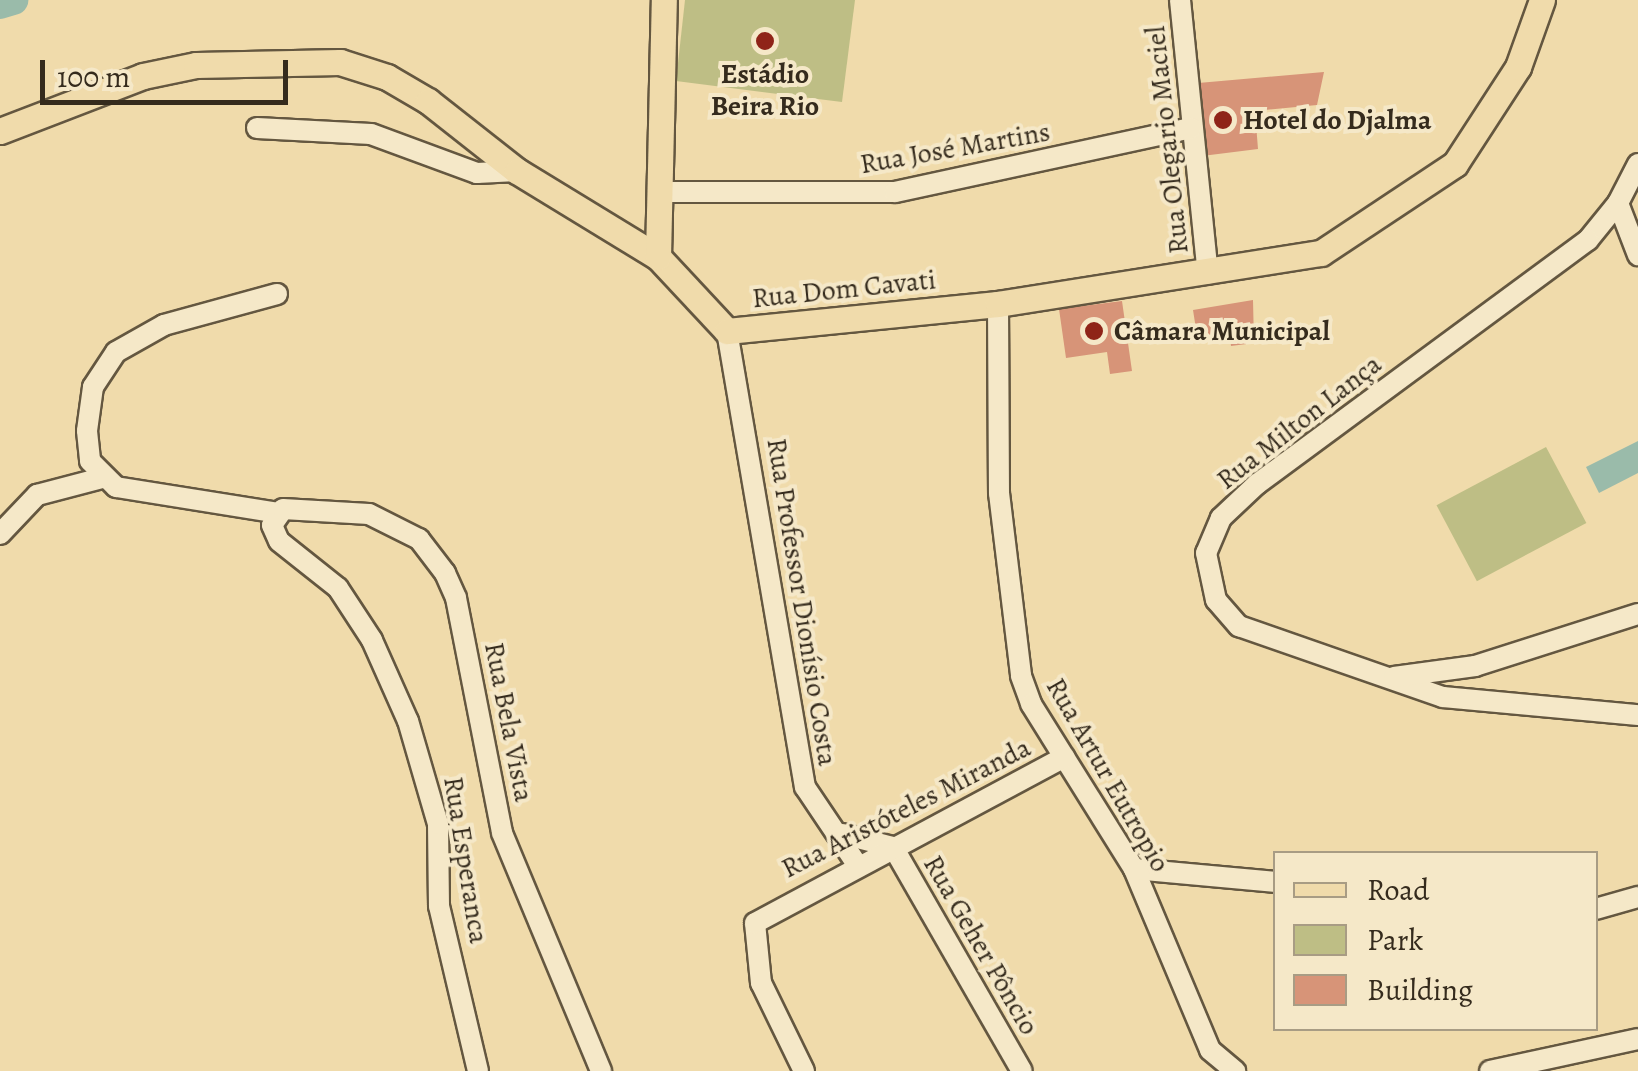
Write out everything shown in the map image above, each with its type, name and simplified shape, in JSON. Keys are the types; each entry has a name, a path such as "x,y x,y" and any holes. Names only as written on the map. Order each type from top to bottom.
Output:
{"main road":[{"path":"658,257 665,192 664,0"},
{"name":"Rua Dom Cavati","path":"0,131 143,76 196,65 324,61 387,77 517,170 658,257 727,331 998,304 1208,274 1321,253 1423,192 1480,131 1518,67 1542,0"}],"street":[{"name":"Rua Olegario Maciel","path":"1180,0 1208,274"},
{"path":"257,128 371,134 477,173 517,170"},
{"name":"Rua José Martins","path":"665,192 895,192 1191,128"},
{"name":"Rua Milton Lança","path":"1638,164 1618,203 1555,268 1296,454 1210,533 1208,578 1225,616 1415,688 1466,701 1638,714"},
{"path":"1618,203 1638,255"},
{"path":"0,534 37,495 102,478 90,461 87,431 94,387 116,352 220,304 277,294"},
{"name":"Rua Artur Eutropio","path":"998,304 999,493 1014,644 1031,704 1134,869 1210,1050 1235,1071"},
{"name":"Rua Professor Dionísio Costa","path":"727,331 765,528 800,765 817,810 842,834 858,866"},
{"name":"Rua Bela Vista","path":"102,478 142,492 275,519 289,507 369,514 419,538 445,573 456,598 502,833 601,1071"},
{"name":"Rua Esperanca","path":"275,519 288,550 338,588 372,640 408,721 438,824 439,906 478,1071"},
{"path":"1386,677 1475,666 1638,614"},
{"name":"Rua Aristóteles Miranda","path":"804,1071 760,983 752,936 755,923 772,908 1064,757"},
{"path":"842,834 893,847"},
{"name":"Rua Geher Pôncio","path":"893,847 1022,1071"},
{"path":"1134,869 1273,882"},
{"path":"1598,909 1638,897"},
{"path":"1490,1071 1638,1039"}],"green space":[{"name":"Estádio Beira Rio","path":"685,0 855,0 842,102 676,81"},
{"path":"1546,447 1586,523 1477,581 1437,505"}],"shaded area":[{"path":"1638,441 1638,473 1599,493 1586,467"}],"building":[{"name":"Hotel do Djalma","path":"1324,72 1317,105 1255,111 1258,149 1194,157 1187,84"},
{"path":"1253,300 1254,343 1231,346 1230,337 1198,342 1193,310"},
{"name":"Câmara Municipal","path":"1122,301 1132,371 1110,374 1107,352 1066,358 1059,309"}],"waterway":[{"path":"0,4 13,0"}],"place":[{"name":"Estádio Beira Rio","path":"765,41"},
{"name":"Hotel do Djalma","path":"1223,120"},
{"name":"Câmara Municipal","path":"1094,331"}]}
